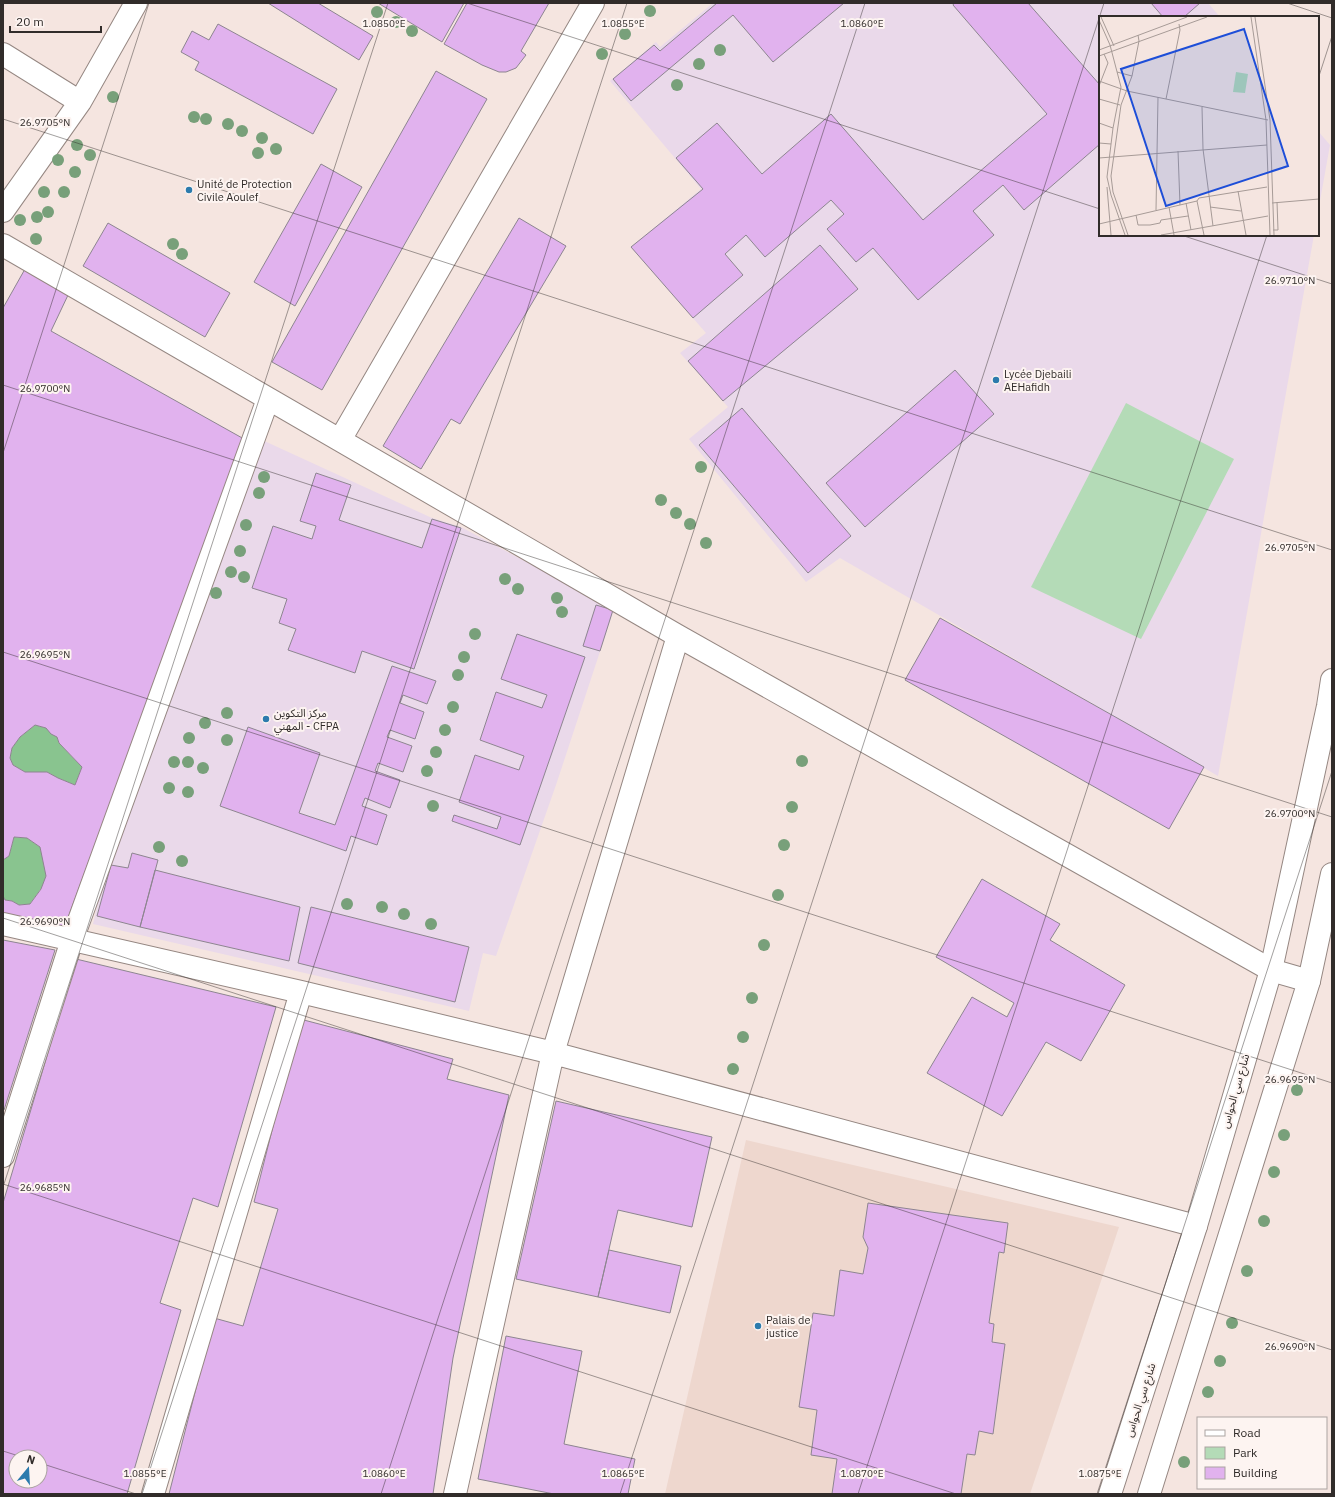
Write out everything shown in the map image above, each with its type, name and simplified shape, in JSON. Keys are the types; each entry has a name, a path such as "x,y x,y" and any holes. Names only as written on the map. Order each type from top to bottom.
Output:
{"street":[{"path":"3,211 80,102 136,3"},
{"path":"340,440 592,3"},
{"path":"3,54 80,102"},
{"path":"3,245 678,636 1271,970 1310,981"},
{"path":"3,1156 72,940 268,399"},
{"path":"454,1494 553,1053 678,636"},
{"name":"شارع سي الحواس","path":"1110,1494 1196,1226 1271,970 1332,680"},
{"path":"1149,1494 1310,981 1332,874"},
{"path":"3,924 301,992 553,1053 1196,1226"},
{"path":"153,1494 301,992"}],"shaded area":[{"name":"Lycée Djebaili AEHafidh","path":"713,3 1208,3 1219,16 1099,16 1099,236 1314,236 1218,776 840,558 806,582 689,439 728,407 680,353 706,333 631,247 701,189 610,81 656,42 660,47"},
{"path":"1319,132 1330,145 1319,206"},
{"name":"مركز التكوين المهني - CFPA","path":"260,439 432,518 461,527 614,609 557,782 496,956 483,953 469,1011 93,924 110,852","holes":["316,473 351,485 339,520 422,548 432,519 461,528 414,669 362,651 355,673 288,650 296,629 279,623 287,599 252,587 273,526 312,539 316,526","517,634 585,657 520,845 452,821 455,815 497,829 501,817 459,802 475,755 519,770 524,756 480,740 496,692 542,708 547,695 501,679","392,666 436,681 427,704 403,695 400,703 424,712 415,738 390,730 387,737 412,746 403,772 378,763 375,771 400,780 390,808 365,798 362,806 387,815 377,845 351,836 346,851 220,806 248,727 320,753 299,813 335,825","132,853 157,860 155,870 300,907 289,961 98,916 111,865 128,868","312,907 469,947 455,1002 298,963"]},
{"path":"746,1140 1119,1227 1030,1494 665,1494"}],"green space":[{"path":"1126,403 1234,459 1141,639 1031,587"},
{"path":"35,725 46,728 57,737 59,743 82,767 75,785 47,772 25,772 13,765 10,758 12,748 20,737"},
{"path":"14,837 27,838 40,847 45,865 45,880 30,904 19,905 12,901 5,900 3,896 3,860 9,856"}],"building":[{"path":"268,3 318,3 373,36 359,60"},
{"path":"378,3 464,3 442,42"},
{"path":"467,3 549,3 521,51 526,55 516,68 506,72 499,72 482,65 444,44"},
{"path":"717,3 844,3 773,62 733,15 631,101 613,79 654,45 660,51"},
{"path":"954,3 1028,3 1099,84 1099,145 1024,210 1003,185 973,211 994,235 918,300 873,248 856,262 827,229 844,214 831,200 765,257 746,235 725,254 743,275 693,318 631,247 703,189 676,158 717,123 762,174 831,114 923,220 1047,114 953,5"},
{"path":"1151,3 1200,3 1185,16 1162,16"},
{"path":"218,24 337,89 313,134 195,70 199,62 181,52 192,31 209,40"},
{"path":"436,71 487,99 322,390 272,362"},
{"path":"321,164 362,187 295,306 254,282"},
{"path":"519,218 566,246 460,424 451,419 421,469 383,446"},
{"path":"108,223 230,293 205,337 83,266"},
{"path":"820,245 858,289 723,401 688,361"},
{"path":"25,269 69,293 51,331 244,439 61,937 3,923 3,896 5,900 12,901 19,905 30,904 41,889 46,876 40,847 27,838 14,837 9,856 3,860 3,308","holes":["35,725 46,728 51,734 57,737 59,743 82,767 75,785 47,772 25,772 13,765 10,758 12,748 20,737"]},
{"path":"955,370 994,414 865,527 826,483"},
{"path":"742,408 851,536 808,573 699,445"},
{"path":"316,473 351,485 339,520 422,548 432,519 461,528 414,669 362,651 355,673 288,650 296,629 279,623 287,599 252,588 273,526 312,539 316,526 300,521"},
{"path":"596,605 613,610 600,651 583,646"},
{"path":"940,618 1204,767 1169,829 905,680"},
{"path":"517,634 585,657 520,845 452,821 454,815 497,829 501,817 459,802 475,755 519,770 524,756 480,740 496,692 542,708 547,695 501,679"},
{"path":"392,666 436,681 427,704 403,695 400,703 424,712 415,739 390,730 387,737 412,746 403,772 378,763 375,771 400,780 390,808 365,798 362,806 387,815 377,845 351,836 346,851 220,806 248,727 320,753 299,813 335,825"},
{"path":"132,853 158,860 140,927 97,916 111,865 128,868"},
{"path":"155,870 300,907 289,961 140,927"},
{"path":"982,879 1060,924 1050,940 1125,985 1081,1061 1046,1042 1002,1116 927,1073 972,997 1007,1017 1014,1003 936,957"},
{"path":"311,907 469,947 455,1002 298,963"},
{"path":"3,940 55,950 4,1110 3,1110"},
{"path":"76,959 276,1007 218,1207 193,1198 160,1303 181,1310 127,1494 3,1494 3,1203"},
{"path":"300,1019 453,1059 447,1079 509,1095 453,1358 433,1494 169,1494 214,1318 243,1326 278,1209 254,1202"},
{"path":"556,1101 712,1137 692,1227 618,1210 598,1297 516,1279"},
{"path":"868,1203 1008,1223 1004,1253 999,1252 989,1323 994,1324 992,1342 1005,1344 993,1434 979,1431 975,1455 967,1454 961,1494 832,1494 837,1459 811,1455 817,1410 799,1407 813,1313 834,1316 840,1270 863,1274 868,1248 863,1237"},
{"path":"609,1250 681,1266 670,1313 598,1297"},
{"path":"506,1336 582,1351 564,1444 635,1459 628,1494 554,1494 478,1479"}],"place":[{"name":"Unité de Protection Civile Aoulef","path":"189,190"},
{"name":"Lycée Djebaili AEHafidh","path":"996,380"},
{"name":"مركز التكوين المهني - CFPA","path":"266,719"},
{"name":"Palais de justice","path":"758,1326"}]}
